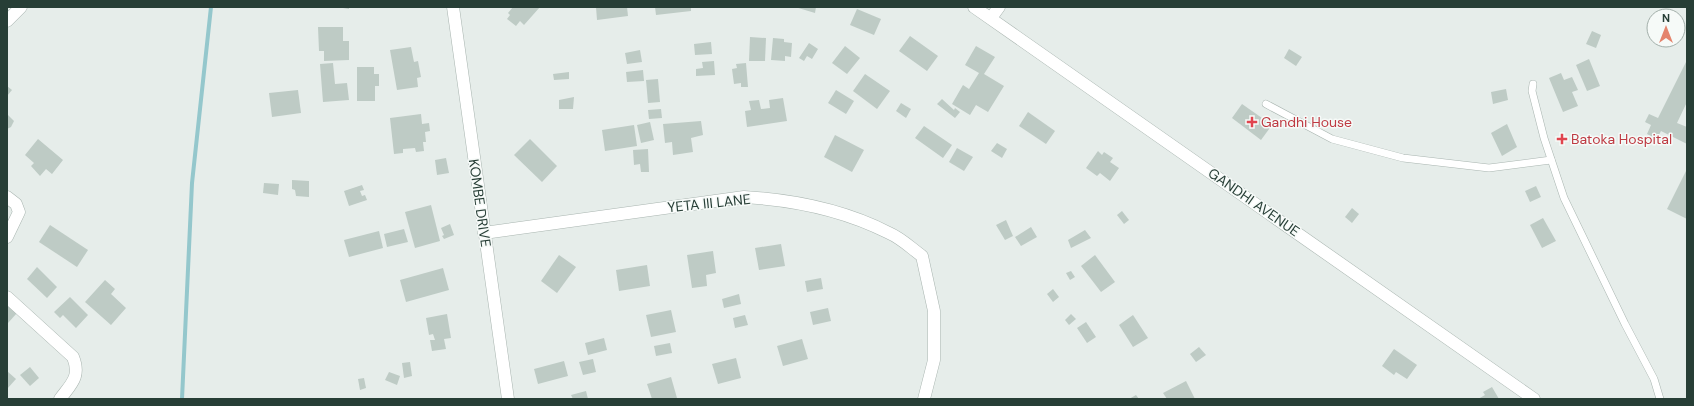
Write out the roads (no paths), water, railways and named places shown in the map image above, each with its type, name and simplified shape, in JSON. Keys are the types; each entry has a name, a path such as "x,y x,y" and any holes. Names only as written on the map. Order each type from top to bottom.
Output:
{"street":[{"path":"8,18 21,7"},
{"name":"KOMBE DRIVE","path":"453,7 508,399"},
{"name":"GANDHI AVENUE","path":"974,7 1534,399"},
{"path":"991,18 999,7"},
{"path":"7,196 16,204 19,212 7,237"},
{"name":"YETA III LANE","path":"484,233 744,197 779,199 841,213 890,233 922,256 934,311 934,360 924,399"},
{"path":"7,297 73,357 77,367 76,377 60,399"}],"lane":[{"path":"1533,84 1532,91 1551,160 1564,198 1625,324 1654,379 1660,399"},
{"path":"1266,104 1332,139 1403,158 1489,168 1551,160"}],"waterway":[{"path":"182,399 192,183 211,7"}],"place":[{"name":"Gandhi House","path":"1252,122"},
{"name":"Batoka Hospital","path":"1562,139"}]}
